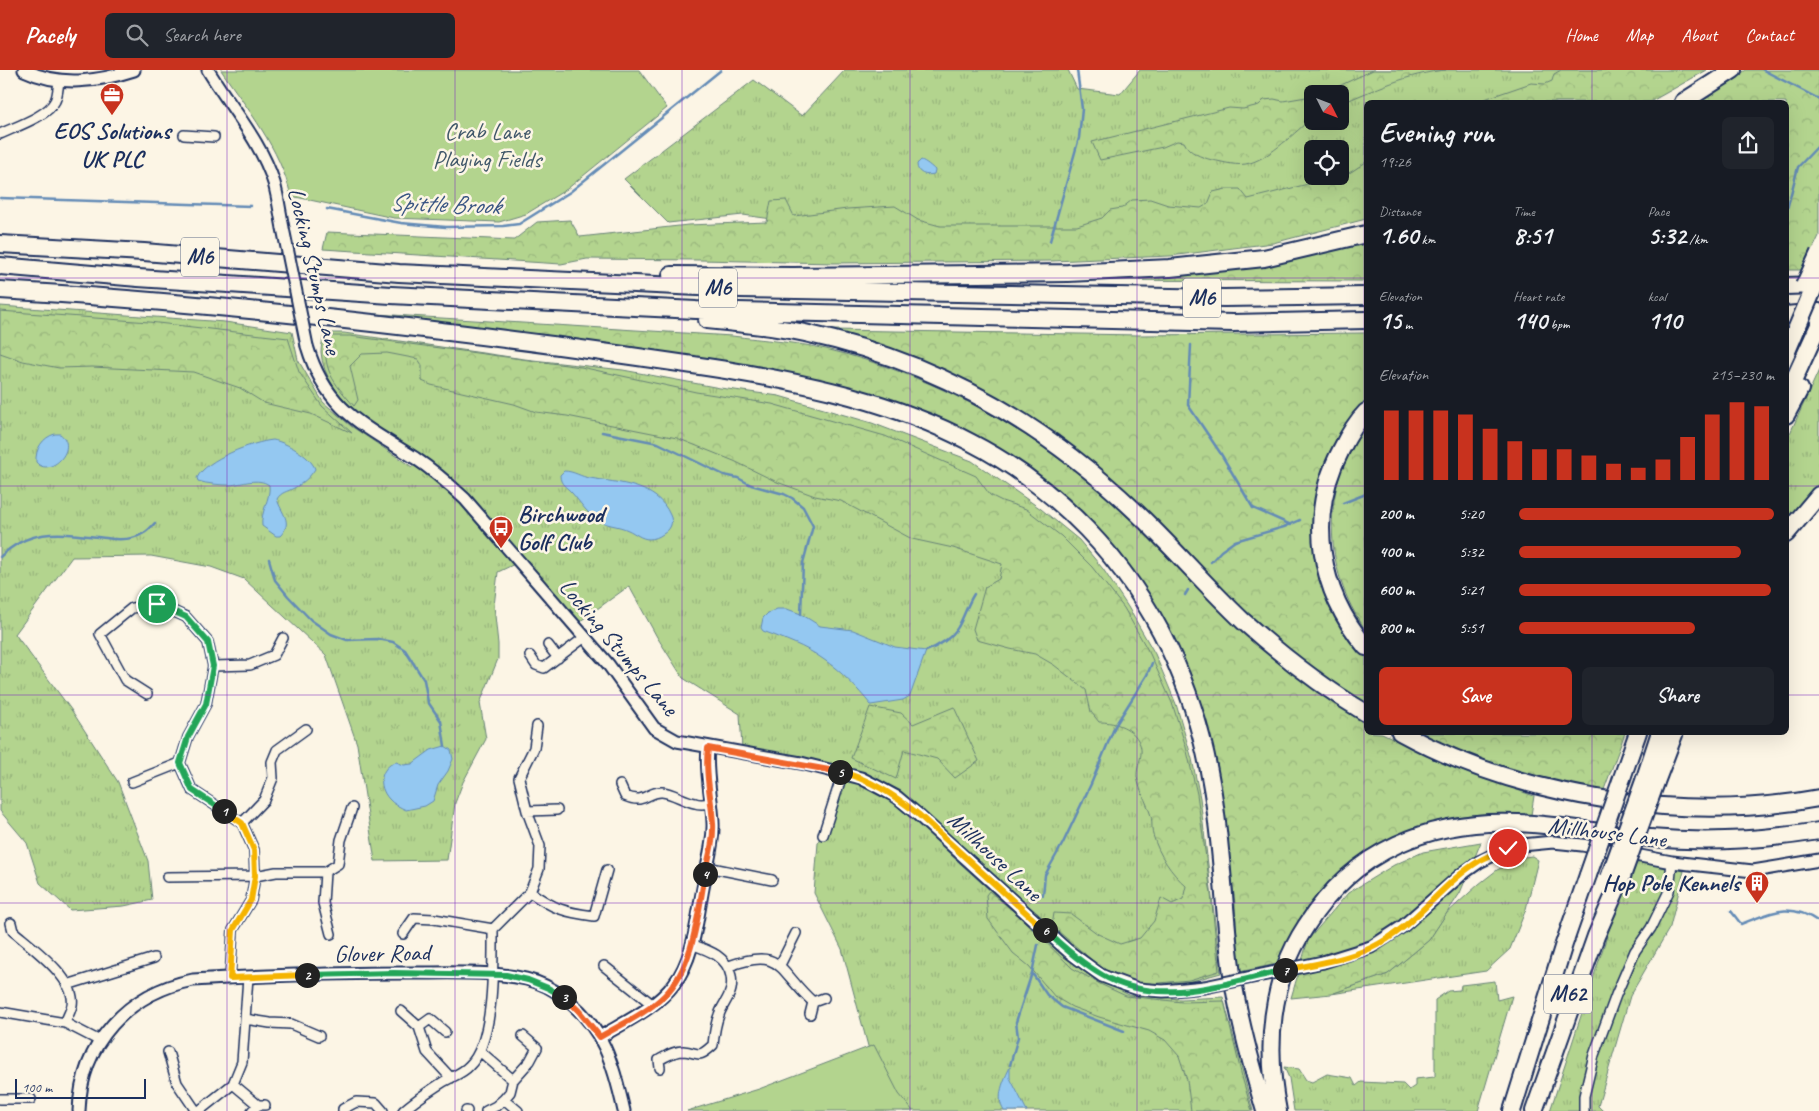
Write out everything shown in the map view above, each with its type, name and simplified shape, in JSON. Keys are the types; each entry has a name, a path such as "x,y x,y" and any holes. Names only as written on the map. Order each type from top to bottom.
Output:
{"highway":[{"path":"1686,100 1733,70"},
{"path":"399,273 793,276 1152,269 1264,258 1364,234"},
{"name":"M6","path":"0,244 144,252 399,273 741,289 1224,298 1364,296"},
{"path":"1789,320 1819,253"},
{"name":"M6","path":"0,266 138,278 391,295 784,313 1233,323 1364,320"},
{"path":"1789,347 1819,276"},
{"path":"1789,286 1819,285"},
{"path":"0,290 383,325 618,354 757,376 848,394 890,408 919,418 971,442 1000,459 1040,487 1067,510 1097,540 1143,602 1166,642 1188,693 1200,731 1212,784 1237,1006 1265,1111"},
{"path":"391,295 766,326 805,333 847,344 924,371 964,388 1006,410 1079,462 1136,512 1222,600 1271,646 1342,699 1364,712"},
{"path":"1789,308 1819,307"},
{"path":"1789,315 1819,312"},
{"path":"1789,408 1814,352 1819,325"},
{"path":"1789,392 1814,352"},
{"path":"1364,415 1349,434 1336,458 1327,482 1322,508 1321,532 1323,561 1330,585 1347,621 1364,644"},
{"path":"1789,530 1819,495"},
{"path":"1406,735 1482,769 1526,783 1599,800 1673,806 1734,807 1799,802 1819,798"},
{"name":"M62","path":"1512,1111 1564,944 1637,735"},
{"path":"1650,782 1659,735"},
{"path":"1532,1111 1650,782 1674,735"},
{"path":"1278,1111 1270,1060 1272,1019 1279,986 1296,941 1319,905 1338,885 1363,864 1388,848 1411,837 1430,832 1457,826 1487,823 1518,823 1575,828 1649,838 1688,840 1738,839 1819,831"}],"street":[{"path":"24,70 59,81 88,81 134,70"},
{"name":"Locking Stumps Lane","path":"208,70 251,136 265,162 275,187 307,346 318,377 335,402 350,416 442,478 465,499 608,664 654,728 677,741 844,772"},
{"path":"0,134 28,121 49,108 56,99 59,81"},
{"path":"184,135 214,137"},
{"path":"147,694 125,680 100,634 132,608 157,604 186,617 208,642 213,666 206,704 188,737 180,763 192,790 242,823 254,850 255,876 251,900 233,930 230,978"},
{"path":"530,656 536,665 544,668 585,637"},
{"path":"213,666 250,666 274,655 283,638"},
{"path":"548,645 558,658"},
{"path":"403,1111 430,1090 469,1067 481,1052 487,1026 492,974 493,930 530,892 538,869 540,846 527,811 519,778 534,748 537,726"},
{"path":"242,823 264,800 273,778 272,762 277,750 306,729"},
{"path":"600,1037 664,996 684,967 691,944 712,842 713,824 706,772 708,748"},
{"path":"132,782 180,763"},
{"path":"823,835 844,772"},
{"name":"Millhouse Lane","path":"844,772 861,778 897,797 1068,951 1102,976 1138,989 1163,991 1205,987 1323,962 1371,948 1404,926 1462,874 1479,862 1508,848 1522,845 1553,842 1582,845 1672,862 1753,871 1819,860"},
{"path":"620,785 625,796 633,800 647,798 655,792 664,792 695,803 710,803"},
{"path":"167,877 255,876 276,872 325,872 338,864 341,840 352,808"},
{"path":"527,811 557,810"},
{"path":"1584,1111 1584,1096 1594,1056 1616,995 1635,951 1651,928 1669,891 1672,862"},
{"path":"707,867 772,880"},
{"path":"530,892 548,905 566,912 594,916 607,870"},
{"path":"325,872 323,903 331,934"},
{"path":"402,934 414,918 434,919 493,930"},
{"path":"11,923 13,931 56,968 67,985 73,1003 65,1023"},
{"path":"780,965 796,933"},
{"path":"660,1068 660,1060 672,1052 684,1051 696,1055 705,1052 712,1045 719,1013 730,993 732,981 729,966 711,951 691,944"},
{"path":"67,985 154,958"},
{"path":"729,966 759,958 770,960 780,965 801,991 813,1002"},
{"path":"604,966 652,1005"},
{"name":"Glover Road","path":"79,1111 83,1080 100,1041 116,1020 130,1008 157,991 193,980 394,973 492,974 528,980 564,997 578,1010 600,1037 616,1075 624,1111"},
{"path":"168,1052 177,1083 198,1111 233,1084 242,1062 248,977"},
{"path":"813,1002 824,998"},
{"path":"810,1014 813,1002"},
{"path":"401,1011 419,1027 427,1052 450,1078"},
{"path":"0,1012 65,1023 100,1041"},
{"path":"245,1019 291,1024 319,1036"},
{"path":"419,1027 430,1019 445,1032"},
{"path":"486,1111 496,1106 510,1092 513,1080 530,1061 537,1048 523,1036"},
{"path":"481,1052 513,1080"},
{"path":"233,1084 258,1107"},
{"path":"504,1098 518,1111"},
{"path":"0,1099 30,1099"},
{"path":"343,1111 343,1109 356,1102 376,1104 383,1111"}],"green space":[{"name":"Crab Lane Playing Fields","path":"221,70 639,70 667,108 567,189 526,214 499,222 394,218 291,196 286,178 271,146"},
{"path":"845,70 1068,70 1077,89 1120,94 1140,70 1624,70 1574,100 1364,100 1364,183 1089,234 801,223 743,215 668,223 624,179 754,80 802,116"},
{"path":"1373,70 1446,70 1405,78 1349,100 1349,85 1341,85"},
{"path":"1561,70 1707,70 1654,100 1482,100 1531,83 1545,84 1552,81 1554,74"},
{"path":"1746,70 1819,70 1819,236 1803,270 1789,270 1789,100 1701,100"},
{"path":"1304,97 1304,125 1274,150 1250,163 1231,164 1212,160 1192,152 1184,142 1177,141 1163,147 1100,160 1092,142 1229,108 1243,109 1259,105 1264,100 1274,99 1283,101"},
{"path":"1364,163 1364,220 1273,243 1170,256 1053,261 834,263 587,259 561,264 323,249 327,232 514,240 537,222 570,220 580,237 688,225 767,222 771,201 786,200 794,216 847,209 895,206 918,220 940,226 1077,226 1102,218 1110,210 1122,208 1132,200 1150,199 1168,205 1201,208 1208,204 1213,192 1226,189 1240,189 1248,199 1304,185 1349,185 1349,173"},
{"path":"1364,241 1364,281 1041,280"},
{"name":"Birchwood Golf Club","path":"0,306 225,322 292,332 298,360 323,402 351,426 412,467 423,459 376,428 345,401 333,386 325,369 321,352 324,333 344,333 524,359 623,370 720,388 779,396 872,423 972,461 1041,509 1079,540 1103,569 1155,654 1176,704 1192,759 1200,798 1221,973 1181,984 1138,986 1098,968 957,845 951,855 1083,971 1129,995 1181,999 1223,997 1253,1111 903,1111 876,1076 842,949 814,893 818,843 833,792 837,768 742,749 740,714 683,678 657,637 629,586 579,622 523,560 498,572 494,606 498,659 480,703 486,739 463,782 455,803 447,860 375,861 357,744 326,655 244,579 211,567 151,556 72,557 15,634 72,711 118,782 148,861 152,900 124,906 70,910 40,883 27,843 0,811"},
{"path":"312,310 732,336 826,349 910,376 988,413 1025,435 1060,460 1127,516 1206,598 1235,625 1308,684 1364,722 1364,735 1386,735 1453,767 1534,796 1531,815 1489,814 1450,818 1412,829 1378,845 1347,867 1320,894 1296,927 1277,964 1239,972 1235,904 1227,836 1200,710 1192,679 1181,656 1053,493 875,398"},
{"path":"0,311 149,322 288,338 299,372 322,406 352,433 311,414 264,403 240,388 193,372 92,367 59,368 23,361 0,353"},
{"path":"832,330 1140,335 1364,333 1364,406 1350,423 1318,543 1364,649 1364,707 1260,629 1103,475 861,339"},
{"path":"326,336 350,336 581,367 696,392 772,404 885,436 976,476 990,495 1026,509 1061,536 1092,567 1124,608 1150,654 1172,703 1186,747 1197,794 1211,894 1219,971 1189,980 1140,985 1100,967 1052,926 1054,913 1071,914 1098,934 1120,944 1140,938 1154,921 1161,898 1172,904 1183,899 1186,886 1166,863 1153,835 1151,816 1137,777 1141,750 1135,735 1121,726 1099,722 1091,712 1086,690 1054,665 1035,654 977,640 973,629 985,587 999,579 1002,564 953,548 912,539 841,501 815,496 777,482 734,461 677,438 567,416 536,412 514,404 431,385 422,381 422,365 418,359 387,353 362,354 350,366 358,400 354,406 331,375 326,358"},
{"path":"1819,370 1819,488 1789,521 1789,435"},
{"path":"1364,428 1364,627 1351,607 1341,581 1335,555 1332,527 1334,500 1340,473 1351,448"},
{"path":"870,707 901,713 913,724 954,707 979,761 955,778 937,759 904,750 896,779 851,758"},
{"path":"1415,735 1624,735 1602,795 1516,775"},
{"path":"1481,842 1460,893 1429,940 1388,974 1331,994 1291,998 1308,940 1348,893 1394,865 1423,852"},
{"path":"1532,856 1538,860 1526,909 1510,949 1486,971 1331,994 1388,974 1429,940 1446,914 1479,884 1497,870 1524,857"},
{"path":"1635,860 1684,871 1670,927 1630,996 1598,1106 1603,1111 1550,1111 1622,890"},
{"path":"989,891 1018,915 1072,968 1100,984 1126,996 1182,1002 1224,1001 1252,1111 1191,1111 1187,1080 1179,1056 1165,1040 1149,1031 1099,1017 1072,1007 1055,997 1029,966 1013,953 988,919 986,895"},
{"path":"1495,981 1497,1000 1512,996 1478,1111 1294,1111 1289,1078 1284,1067 1299,1069 1306,1080 1312,1082 1327,1074 1352,1078 1356,1086 1361,1082 1403,1084 1409,1090 1415,1086 1415,1079 1435,1077 1435,1000 1448,991 1460,990 1461,985"},
{"path":"874,1045 899,1094 913,1111 687,1111 759,1089"}],"water":[{"path":"921,160 935,170 934,174 928,175 920,172 917,164"},
{"path":"55,434 60,434 65,440 67,447 65,453 55,464 48,467 42,466 36,462 38,448 43,441"},
{"path":"273,440 297,450 313,464 315,469 303,482 282,493 277,499 286,522 284,531 280,536 276,536 262,526 269,485 260,481 230,485 214,484 198,481 197,478 210,464 220,458 254,444"},
{"path":"564,471 624,484 646,491 664,505 672,521 671,526 661,535 646,539 624,528 596,519 562,484 560,475"},
{"path":"777,609 787,609 801,614 820,626 853,630 895,647 926,651 910,696 903,700 871,705 848,680 816,654 763,631 761,628 763,618 768,613"},
{"path":"445,746 451,750 453,759 448,771 438,785 433,801 425,806 406,810 391,801 385,794 382,783 386,768 396,762 404,765 412,764 431,750"},
{"path":"1010,1067 1010,1078 1027,1111 1004,1111 1001,1106 1001,1089"}],"waterway":[{"name":"Spittle Brook","path":"327,209 401,223 446,227 519,224 570,192 721,70"},
{"path":"1050,241 1079,138 1082,109 1077,70"},
{"name":"Spittle Brook","path":"1763,70 1819,99"},
{"path":"1789,202 1798,167 1819,145"},
{"name":"Spittle Brook","path":"0,198 251,206"},
{"path":"1191,345 1188,405 1221,454 1253,508 1291,525"},
{"path":"602,432 658,443 724,475 784,494 803,507 813,526 803,563 801,614"},
{"path":"1343,503 1364,495"},
{"path":"1211,562 1221,551 1235,541 1284,527 1300,520"},
{"path":"0,557 12,547 37,536 63,534 125,539 140,535 155,523"},
{"path":"269,559 275,580 288,596 311,620 331,634 347,640 378,639 393,642 405,650 424,680 428,702 441,721 445,746"},
{"path":"1185,595 1188,590"},
{"path":"926,651 944,642 952,635 974,594"},
{"path":"1043,895 1045,875 1063,843 1091,784 1115,726 1147,675 1152,663"},
{"path":"1731,911 1741,924 1780,911 1798,912 1819,922"},
{"path":"1010,1065 1018,1037 1016,1022 1032,973 1038,945"},
{"path":"1032,973 1047,995 1062,1007 1124,1031"}],"place":[{"name":"EOS Solutions UK PLC","path":"112,116"},
{"name":"Birchwood Golf Club","path":"501,549"},
{"name":"Hop Pole Kennels","path":"1757,904"}],"route":[{"path":"157,604 186,617 208,642 213,666 206,704 188,737 180,763 192,790 242,823 254,850 255,876 251,900 233,930 230,978 394,973 506,975 528,980 564,997 590,1023 600,1037 636,1016 664,996 684,967 691,944 712,842 713,824 706,772 708,748 844,772 879,786 897,797 918,814 1068,951 1102,976 1138,989 1163,991 1205,987 1323,962 1371,948 1404,926 1462,874 1492,854 1508,848"}]}
